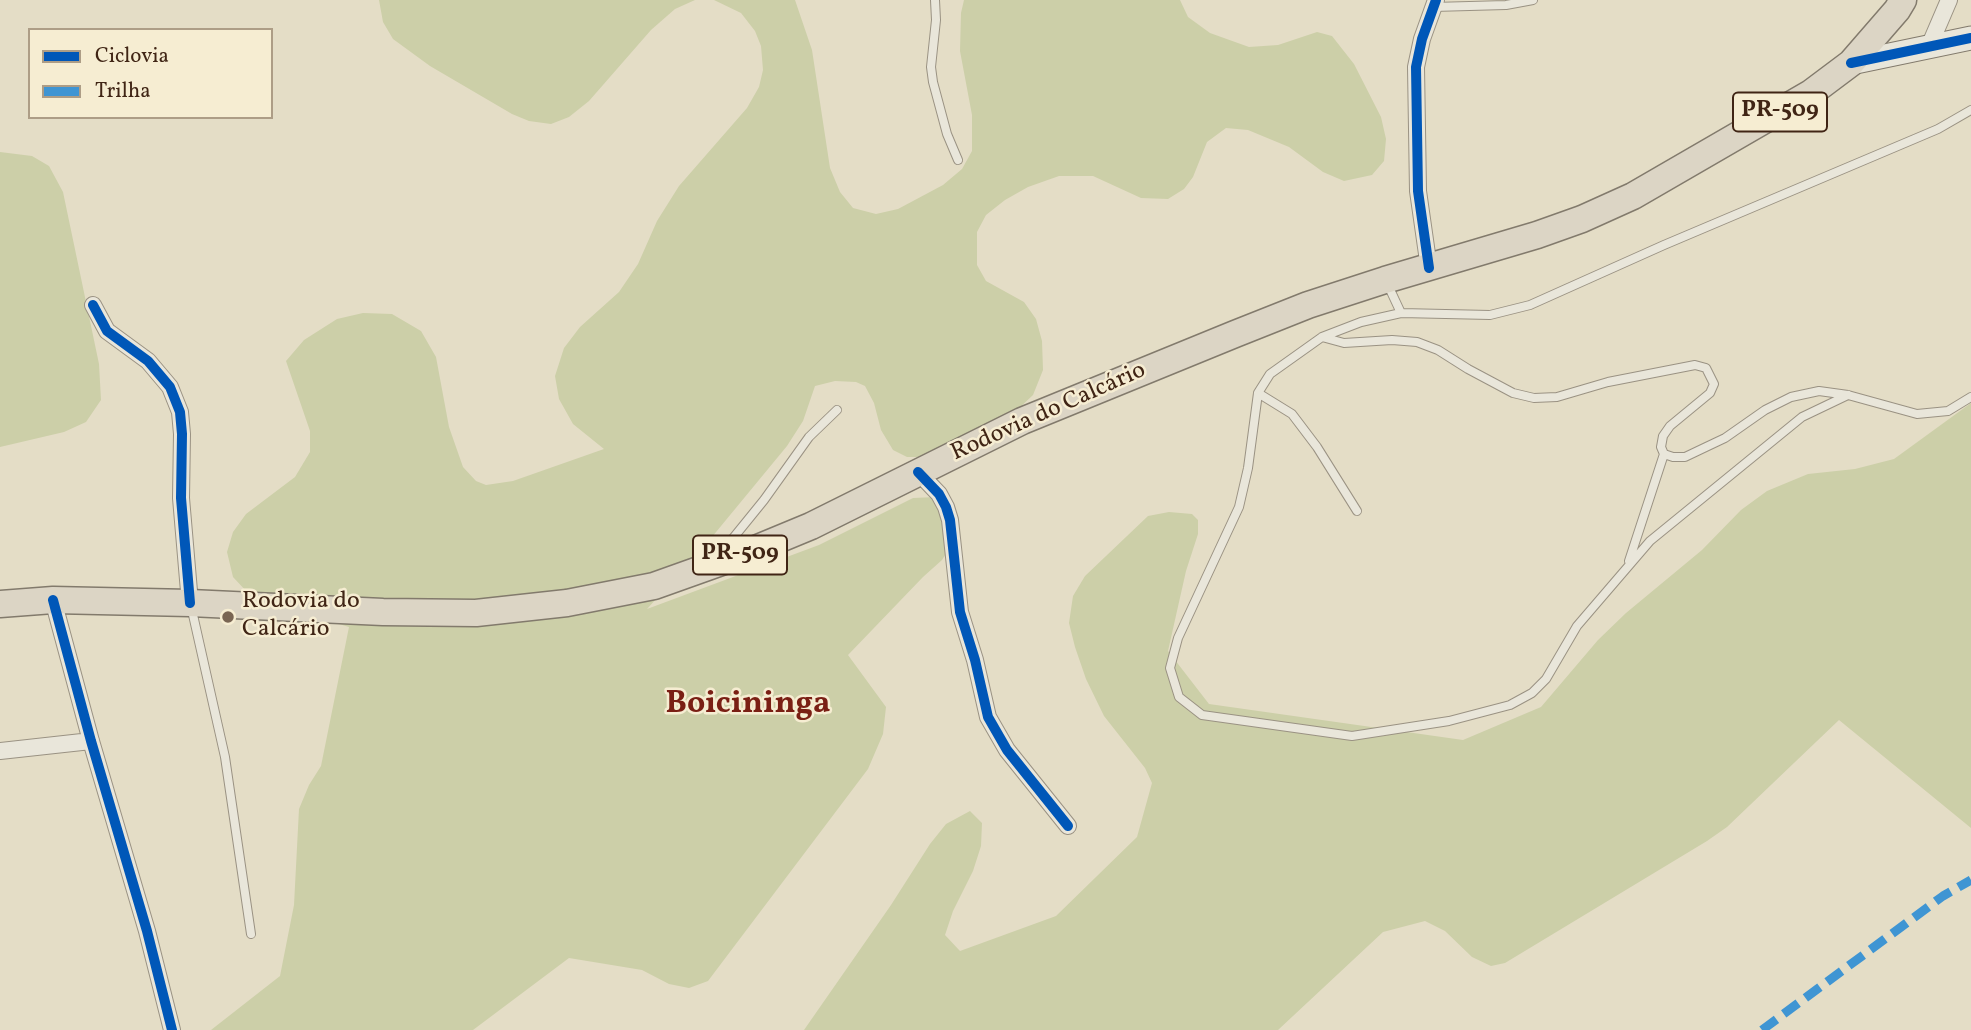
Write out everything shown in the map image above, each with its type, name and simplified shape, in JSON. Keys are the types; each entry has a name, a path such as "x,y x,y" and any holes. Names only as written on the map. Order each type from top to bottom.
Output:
{"main road":[{"name":"Rodovia do Calcário","path":"0,604 53,600 476,613 567,603 654,586 811,526 1022,421 1308,306 1582,219 1633,196 1811,93 1851,63 1903,0"}],"street":[{"path":"1927,49 1949,0"},
{"path":"1429,268 1418,191 1416,67 1434,3"},
{"path":"1851,63 1971,38"},
{"path":"93,305 107,331 148,361 170,387 180,412 181,498 190,603"},
{"path":"918,472 939,495 948,514 960,612 975,660 988,717 1007,750 1068,826"},
{"path":"53,600 147,931 172,1030"},
{"path":"0,751 91,741"}],"lane":[{"path":"935,0 931,67 933,82 947,134 958,160"},
{"path":"1434,3 1506,5 1533,0"},
{"path":"1848,396 1802,417 1650,541 1577,626 1546,679 1532,693 1510,705 1449,720 1352,736 1202,715 1179,697 1170,668 1178,638 1239,507 1248,468 1258,393 1270,374 1322,337 1361,322 1401,313 1490,315 1530,305 1938,129 1971,110"},
{"path":"1385,280 1401,313"},
{"path":"1322,337 1344,343 1392,340 1417,342 1438,350 1513,393 1534,398 1557,397 1608,382 1695,365 1706,368 1714,384 1710,393 1670,426 1663,436 1661,447 1664,454 1629,563"},
{"path":"1664,454 1685,457 1725,438 1765,410 1791,397 1819,391 1917,414 1948,411 1971,397"},
{"path":"1258,393 1292,414 1317,446 1357,511"},
{"path":"709,566 764,500 810,437 838,410"},
{"path":"190,603 225,757 251,934"}],"green space":[{"path":"379,0 695,0 675,9 651,30 589,101 569,117 551,124 529,121 512,114 430,66 393,39 383,22"},
{"path":"714,0 795,0 812,50 830,168 840,192 853,208 876,214 898,209 943,185 962,169 972,151 972,115 960,51 964,0 1180,0 1188,17 1210,33 1249,47 1278,45 1317,32 1332,36 1354,64 1381,117 1386,139 1384,161 1372,175 1344,181 1323,172 1289,147 1248,130 1226,128 1207,142 1193,177 1184,189 1168,199 1141,198 1093,176 1059,176 1028,187 986,215 977,232 977,265 986,281 1024,302 1036,319 1042,341 1043,370 1033,395 1015,412 925,457 907,457 893,450 881,430 874,403 865,386 856,382 835,381 815,386 803,421 787,446 707,543 647,609 819,545 913,498 936,497 956,538 942,560 848,655 886,707 883,734 868,769 708,981 689,988 669,984 642,970 569,958 473,1030 211,1030 280,976 294,905 299,809 321,766 349,627 271,603 247,592 233,577 227,552 233,532 246,514 295,477 310,452 310,431 286,361 304,340 337,319 363,313 392,314 421,331 436,357 449,427 463,467 476,481 486,485 513,481 604,449 573,424 559,399 555,376 564,348 580,327 619,292 638,264 657,221 679,186 747,108 759,87 763,70 761,46 755,31 741,13"},
{"path":"0,152 32,156 49,166 63,192 99,364 101,400 86,422 64,432 0,447"},
{"path":"1971,403 1971,828 1839,720 1727,827 1505,963 1491,966 1472,957 1445,931 1425,921 1383,932 1278,1030 804,1030 946,824 970,811 982,823 981,846 973,871 953,911 945,935 960,951 1056,916 1137,837 1152,783 1145,768 1104,716 1086,679 1069,623 1073,596 1085,576 1148,516 1169,512 1192,514 1198,520 1198,534 1186,571 1168,651 1209,704 1463,740 1541,707 1598,640 1626,613 1702,550 1741,510 1767,491 1808,474 1855,469 1894,459"}],"marked path":[{"path":"1762,1030 1943,896 1971,880"}],"cycle path":[{"path":"1429,268 1418,191 1416,67 1422,39 1436,0"},
{"path":"1851,63 1971,38"},
{"path":"93,305 107,331 148,361 170,387 180,412 181,498 190,603"},
{"path":"918,472 939,494 950,520 960,612 975,660 988,717 1007,750 1068,826"},
{"path":"53,600 147,931 172,1030"}],"place":[{"name":"Rodovia do Calcário","path":"228,617"}],"district":[{"name":"Boicininga","path":"748,706"}]}
